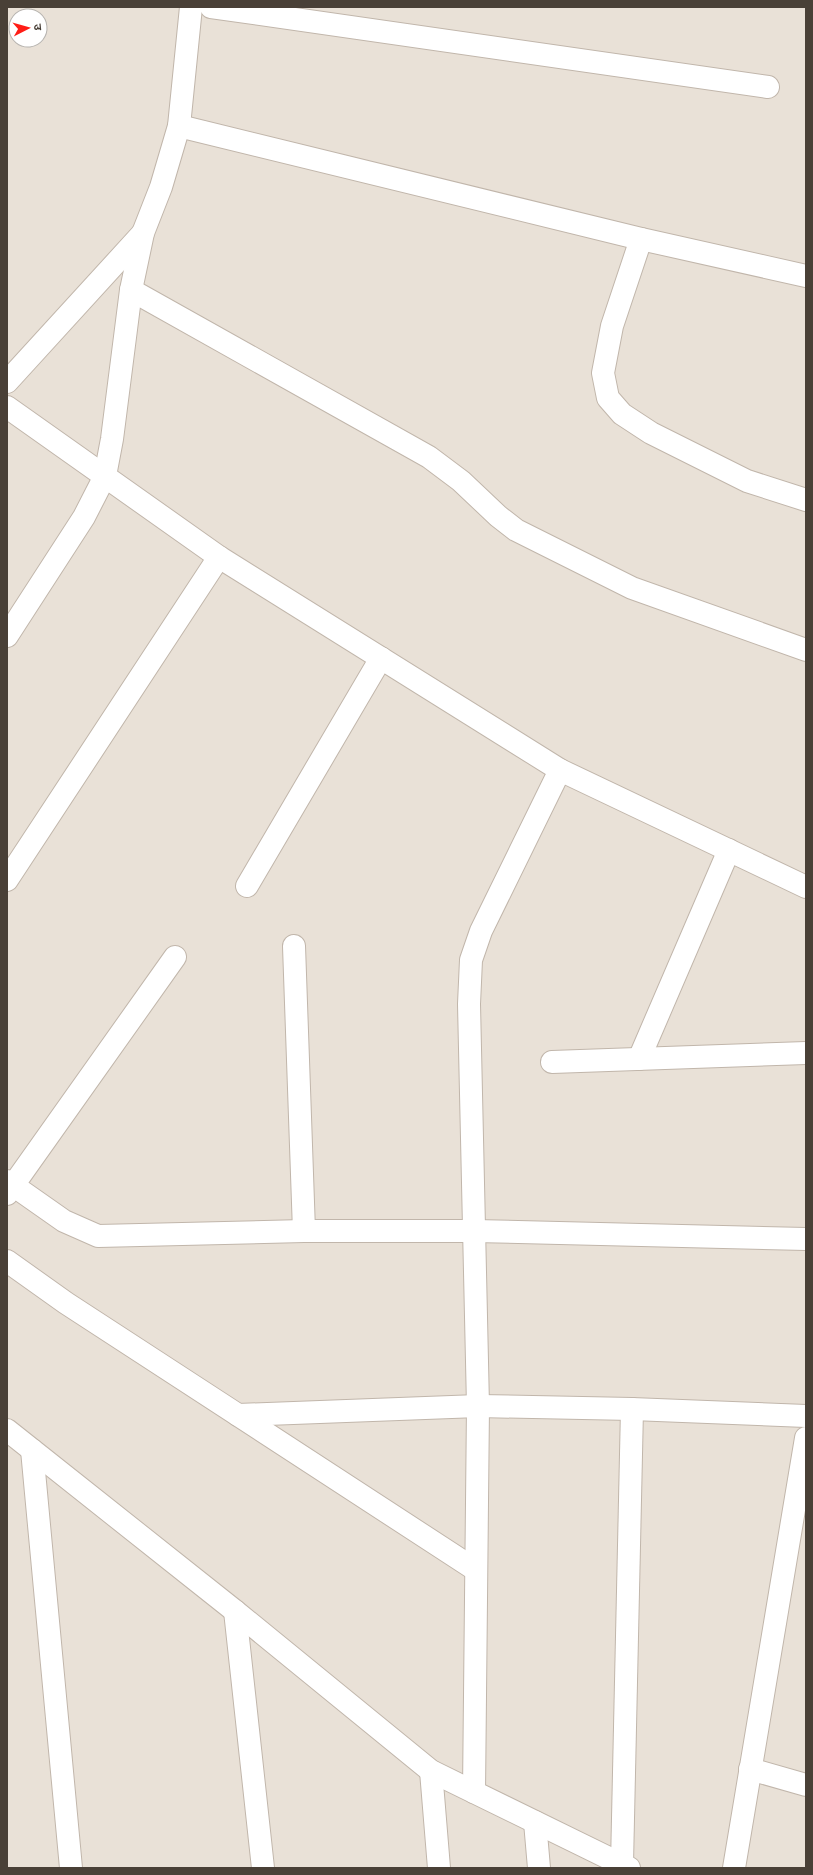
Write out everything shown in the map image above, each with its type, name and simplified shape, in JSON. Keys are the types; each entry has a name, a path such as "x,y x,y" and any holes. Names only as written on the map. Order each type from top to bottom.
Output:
{"street":[{"path":"7,636 84,517 105,476 112,439 130,290 143,233 161,187 179,126 191,7"},
{"path":"211,7 768,86"},
{"path":"179,126 641,239 806,276"},
{"path":"7,382 143,233"},
{"path":"641,239 611,332 603,373 608,398 622,414 650,433 747,481 806,500"},
{"path":"130,290 429,457 461,481 498,516 516,530 632,588 806,650"},
{"path":"7,407 219,557 560,770 806,887"},
{"path":"7,880 219,557"},
{"path":"247,886 381,658"},
{"path":"474,1792 478,1406 469,1004 471,960 481,931 560,770"},
{"path":"639,1059 729,850"},
{"path":"294,946 304,1231"},
{"path":"175,957 9,1187 64,1221 98,1236 304,1231 474,1231 806,1240"},
{"path":"552,1062 806,1053"},
{"path":"7,1261 66,1303 476,1570"},
{"path":"238,1415 478,1406 632,1409 806,1416"},
{"path":"7,1430 235,1611 431,1771 626,1866 632,1409"},
{"path":"734,1868 806,1438"},
{"path":"32,1450 71,1868"},
{"path":"235,1611 263,1868"},
{"path":"750,1769 806,1785"},
{"path":"431,1771 439,1868"},
{"path":"535,1822 539,1868"}],"shaded area":[{"path":"7,7 806,7 806,1868 7,1868"}]}
